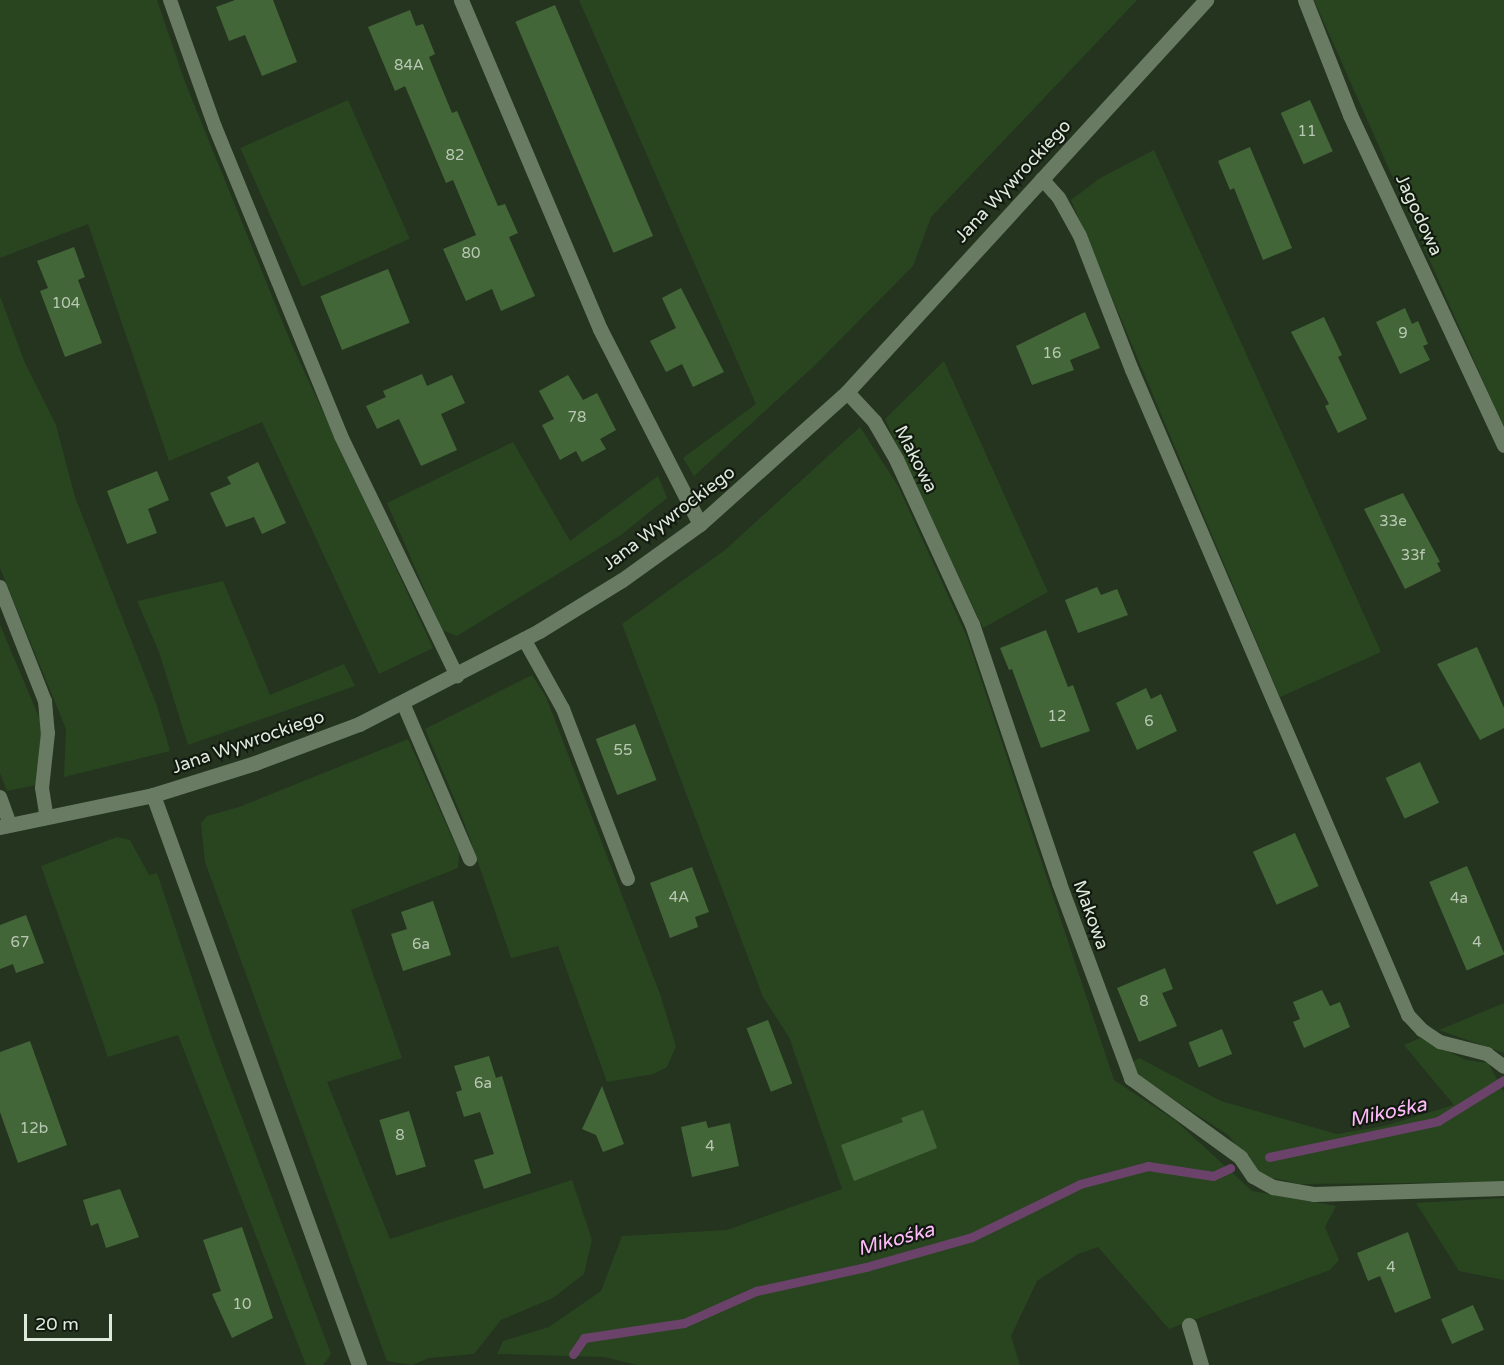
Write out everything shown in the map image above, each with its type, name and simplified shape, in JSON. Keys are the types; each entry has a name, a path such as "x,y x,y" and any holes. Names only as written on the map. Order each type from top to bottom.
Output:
{"street":[{"path":"461,0 600,329 700,524"},
{"name":"Jana Wywrockiego","path":"5,826 153,795 255,763 359,724 457,676 622,580 700,524 847,392 1206,0"},
{"name":"Jagodowa","path":"1305,0 1350,116 1504,445"},
{"name":"Makowa","path":"847,392 874,421 896,459 972,624 1063,894 1131,1078 1240,1157 1253,1176 1273,1187 1314,1194 1504,1188"},
{"path":"153,795 359,1365"},
{"path":"1189,1325 1201,1365"}],"lane":[{"path":"170,0 215,127 341,436 457,676"},
{"path":"1042,179 1059,198 1080,236 1132,370 1408,1015 1422,1030 1440,1042 1487,1054 1504,1067"},
{"path":"0,587 45,701 48,733 42,788 47,818"},
{"path":"524,639 564,709 628,879"},
{"path":"403,703 470,859"},
{"path":"0,797 5,826"}],"green space":[{"path":"0,0 157,0 185,82 291,343 433,648 379,674 262,422 169,461 88,224 0,258"},
{"path":"579,0 1137,0 931,217 913,266 814,366 694,476 683,458 756,404"},
{"path":"1314,0 1504,0 1504,428"},
{"path":"348,100 410,239 302,287 240,148"},
{"path":"1154,150 1381,652 1280,697 1071,200 1100,178"},
{"path":"0,296 25,363 56,425 75,497 157,706 170,751 64,777 66,729 0,568"},
{"path":"944,361 1048,592 983,628 885,419"},
{"path":"860,427 898,486 967,637 1114,1080 1176,1121 1252,1191 1336,1206 1325,1227 1339,1260 1330,1270 1169,1329 1098,1247 1078,1254 1037,1281 1011,1336 1020,1365 637,1365 604,1357 497,1354 503,1341 549,1327 601,1291 622,1236 727,1230 842,1189 789,1037 763,997 622,624 725,550"},
{"path":"513,442 570,541 658,476 667,498 621,535 457,636 442,630 387,503"},
{"path":"223,581 270,695 344,664 355,686 188,745 159,652 137,601"},
{"path":"0,625 42,724 36,785 7,791 0,773"},
{"path":"532,675 546,697 660,994 676,1046 667,1067 653,1074 607,1082 558,946 511,958 464,822 425,729"},
{"path":"408,739 459,853 458,868 351,910 402,1058 327,1082 390,1239 572,1180 592,1240 584,1274 553,1298 501,1320 474,1354 429,1358 412,1365 387,1361 205,862 201,823 207,816 239,807"},
{"path":"117,837 130,840 149,875 157,873 212,1038 331,1354 323,1365 306,1365 178,1035 108,1057 41,866"},
{"path":"1504,1003 1504,1053 1439,1030"},
{"path":"1420,1038 1466,1060 1488,1063 1504,1092 1504,1182 1300,1184 1269,1177 1257,1171 1228,1135 1144,1080 1130,1064 1139,1058 1221,1101 1337,1134 1384,1126 1454,1105 1404,1045"},
{"path":"1504,1198 1504,1280 1459,1271 1416,1203"}],"building":[{"path":"235,0 273,0 297,62 262,76 245,35 229,41 216,7"},
{"path":"555,5 653,236 613,253 515,22"},
{"path":"410,10 416,26 423,24 435,54 429,57 452,113 457,111 498,206 505,204 518,233 509,237 535,296 501,311 492,289 466,301 443,249 476,235 453,180 446,183 405,86 395,91 368,27"},
{"path":"1310,100 1333,151 1304,164 1281,113"},
{"path":"1250,147 1292,248 1263,260 1234,188 1230,190 1218,161"},
{"path":"74,247 85,277 78,280 102,343 65,357 40,291 48,288 37,261"},
{"path":"388,269 410,323 342,350 320,296"},
{"path":"681,288 724,372 693,387 682,364 666,372 650,341 676,328 662,298"},
{"path":"1405,308 1412,324 1418,321 1428,344 1423,346 1430,360 1400,374 1376,322"},
{"path":"1085,312 1100,348 1070,360 1074,370 1032,385 1016,346"},
{"path":"1324,317 1342,355 1338,357 1367,419 1338,433 1325,406 1329,404 1291,332"},
{"path":"422,374 427,386 452,375 465,403 441,414 457,450 421,466 399,419 377,429 366,406 386,397 383,391"},
{"path":"568,375 583,400 597,393 616,430 600,439 606,449 582,462 576,451 560,460 542,425 554,419 539,391"},
{"path":"258,462 286,523 262,534 254,517 226,527 210,493 231,484 227,477"},
{"path":"157,471 169,500 148,509 157,533 127,544 107,491"},
{"path":"1403,493 1440,562 1437,563 1441,571 1405,589 1364,509"},
{"path":"1097,587 1101,595 1117,589 1128,615 1078,633 1065,600"},
{"path":"1046,630 1068,687 1073,685 1090,731 1041,748 1012,669 1009,670 1000,648"},
{"path":"1477,647 1504,708 1504,728 1480,740 1437,664"},
{"path":"1146,688 1151,699 1161,694 1177,731 1137,750 1116,703"},
{"path":"635,724 657,780 617,795 596,739"},
{"path":"1420,762 1439,803 1405,819 1386,778"},
{"path":"1295,833 1319,886 1277,905 1253,852"},
{"path":"1467,866 1504,955 1467,970 1429,882"},
{"path":"692,867 709,912 695,917 698,927 670,938 650,883"},
{"path":"433,901 451,955 403,971 391,934 407,929 401,912"},
{"path":"26,915 44,963 16,973 13,964 0,969 0,925"},
{"path":"1165,968 1173,989 1162,993 1177,1026 1139,1042 1117,988"},
{"path":"1322,990 1330,1006 1340,1002 1350,1027 1304,1048 1293,1022 1300,1019 1293,1002"},
{"path":"768,1020 792,1083 771,1092 747,1028"},
{"path":"1222,1029 1232,1054 1199,1068 1189,1042"},
{"path":"30,1041 67,1145 18,1163 0,1112 0,1052"},
{"path":"489,1056 496,1078 502,1076 531,1173 484,1189 474,1160 494,1154 480,1112 464,1117 456,1092 462,1090 454,1066"},
{"path":"602,1086 624,1144 603,1152 596,1135 582,1129"},
{"path":"923,1110 937,1148 854,1181 841,1145 903,1122 901,1118"},
{"path":"409,1111 426,1166 396,1176 379,1120"},
{"path":"706,1121 708,1128 730,1123 739,1166 692,1177 681,1127"},
{"path":"120,1189 139,1237 106,1248 98,1223 91,1226 83,1200"},
{"path":"242,1227 273,1318 232,1338 212,1294 221,1291 203,1240"},
{"path":"1408,1232 1431,1298 1395,1313 1380,1276 1368,1281 1357,1253"},
{"path":"1473,1305 1484,1330 1452,1344 1441,1319"}],"waterway":[{"name":"Mikośka","path":"1269,1157 1438,1121 1504,1080"},
{"name":"Mikośka","path":"573,1354 584,1338 684,1323 756,1291 866,1267 972,1237 1080,1184 1148,1166 1213,1176 1230,1168"}]}
